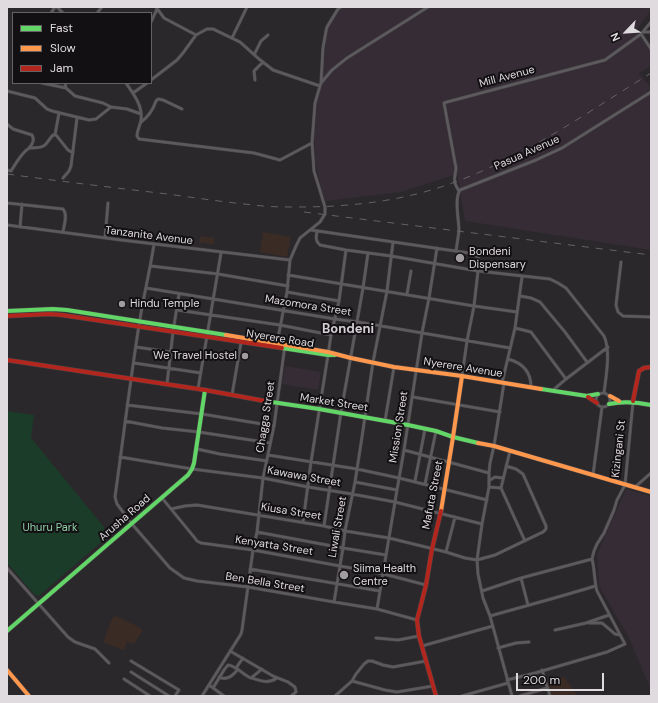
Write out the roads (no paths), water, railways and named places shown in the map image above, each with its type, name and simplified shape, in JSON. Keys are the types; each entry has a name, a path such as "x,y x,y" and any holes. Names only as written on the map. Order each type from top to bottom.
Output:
{"main road":[{"name":"Nyerere Road","path":"7,311 53,309 67,310 139,325"},
{"name":"Nyerere Road","path":"7,316 49,314 62,315 285,346 338,355"},
{"name":"Nyerere Avenue","path":"338,355 394,367 462,376 587,396"},
{"name":"Market Street","path":"7,360 365,416 436,431 453,437 494,446 651,492"},
{"name":"Kizingani St","path":"633,402 639,371 644,368 651,367"},
{"name":"Mafuta Street","path":"417,618 426,585 440,514 462,376"},
{"path":"192,469 197,449 205,390"},
{"path":"587,396 598,394"},
{"path":"587,396 597,403"},
{"path":"610,396 619,401"},
{"path":"609,404 619,401 651,405"},
{"name":"Arusha Road","path":"7,630 162,498 192,469"},
{"path":"417,618 419,636 436,696"},
{"path":"7,670 29,696"}],"street":[{"path":"232,38 247,7"},
{"path":"321,85 321,68 326,31 341,7"},
{"path":"277,345 288,286 290,260 300,238 320,222 325,214 325,207 314,171 312,158 315,103 321,85 332,70 347,58 428,7"},
{"path":"157,8 164,18 196,35"},
{"path":"152,20 157,8"},
{"name":"Mill Avenue","path":"459,191 454,183 456,168 444,103 605,60 642,33 651,22"},
{"path":"152,79 177,60 196,35 211,29 240,42 273,70 321,85"},
{"path":"651,32 642,33 651,49"},
{"path":"254,55 261,41 268,35"},
{"path":"254,80 254,71 263,62"},
{"path":"47,84 66,88 75,96 141,114"},
{"path":"65,84 66,88"},
{"path":"127,84 140,104 141,114 137,133 139,139 254,153 280,160 312,143"},
{"path":"133,93 146,84"},
{"path":"7,91 35,98 47,109 89,120 96,119 111,107"},
{"name":"Pasua Avenue","path":"459,191 463,188 504,173 562,148 651,92"},
{"path":"140,123 148,116 157,100 163,100 182,109"},
{"path":"29,148 40,148 45,145 53,135 55,135 59,113"},
{"path":"63,178 71,168 77,118"},
{"path":"7,124 13,129 32,135 34,142 22,154 11,170 7,170"},
{"path":"55,135 68,150 73,153"},
{"path":"456,251 459,231 457,198 459,191"},
{"path":"7,202 64,209 66,215 63,232"},
{"path":"105,238 108,203"},
{"path":"20,227 22,204"},
{"name":"Tanzanite Avenue","path":"7,225 221,253 290,260"},
{"path":"311,230 437,248 478,256 479,259 474,306 462,376"},
{"path":"317,231 316,239 320,245 478,271 550,279 558,283 566,288 604,336 608,347 604,393"},
{"name":"Liwali Street","path":"334,602 345,531 355,482 373,362 387,291 393,242"},
{"name":"Ben Bella Street","path":"154,244 139,325 115,501 132,524 170,568 184,578 248,587 377,609 417,618"},
{"name":"Mission Street","path":"377,609 437,248"},
{"path":"302,522 319,408 331,335 339,301 346,250"},
{"path":"198,390 221,253"},
{"path":"324,526 341,412 358,322 368,253"},
{"path":"621,262 616,305 618,312 623,316 651,317"},
{"path":"151,266 218,274 288,286"},
{"path":"407,294 411,271"},
{"path":"288,275 518,312"},
{"path":"512,696 482,591 477,560 489,487 489,473 500,412 503,383 518,312 522,277"},
{"name":"Mazomora Street","path":"146,288 510,348"},
{"path":"287,292 339,301"},
{"path":"167,385 173,330 179,294"},
{"path":"520,296 531,298 540,302 587,362"},
{"path":"177,310 280,325 331,335"},
{"path":"515,328 531,332 566,379"},
{"path":"232,395 242,340"},
{"name":"Chagga Street","path":"202,696 240,634 243,626 250,569 257,532 258,515 278,403 285,346"},
{"path":"136,347 204,357"},
{"path":"552,391 608,347"},
{"path":"508,359 518,362 525,368 531,378 531,388"},
{"path":"134,363 201,373"},
{"path":"385,421 394,367"},
{"path":"604,393 610,396 610,400 609,404 602,407 596,400 598,394 604,393"},
{"path":"413,397 500,412"},
{"name":"Kizingani St","path":"592,559 597,544 604,533 617,500 625,485 633,402"},
{"path":"127,405 202,414 274,426"},
{"path":"594,475 602,407"},
{"path":"125,421 156,427 270,443"},
{"path":"415,481 425,429"},
{"path":"425,484 436,431"},
{"path":"197,449 267,461"},
{"path":"404,450 489,473"},
{"path":"510,451 501,488 525,541"},
{"path":"268,455 357,469 415,481 444,490 487,500"},
{"name":"Kawawa Street","path":"120,457 192,469 264,478 352,494 395,502 482,524"},
{"path":"477,560 494,555 525,541 543,532 547,528 523,474 516,469 506,466"},
{"path":"635,487 651,473"},
{"path":"490,480 498,476 504,478"},
{"path":"355,482 397,490"},
{"path":"489,487 501,488"},
{"name":"Kenyatta Street","path":"162,498 201,543 253,550 384,574 426,585"},
{"name":"Kiusa Street","path":"171,509 197,505 302,522 389,538 477,560"},
{"path":"446,552 455,517"},
{"path":"257,532 386,555"},
{"path":"462,696 542,670 614,649 625,644 595,586 592,559 521,578 482,591"},
{"path":"7,568 68,637 75,642 95,649 109,663"},
{"path":"250,569 380,591"},
{"path":"521,578 528,605"},
{"path":"490,616 595,586"},
{"path":"555,630 586,623 610,615"},
{"path":"586,623 602,624 615,634 620,635"},
{"path":"422,646 493,626"},
{"path":"376,638 398,640 419,636"},
{"path":"498,648 516,643 529,642"},
{"path":"230,650 295,687 296,692 291,696"},
{"path":"219,677 223,679 230,677 243,658"},
{"path":"131,661 179,690 175,696"},
{"path":"335,696 352,681 364,664 368,661 390,667 396,667 426,661"},
{"path":"213,688 226,666 230,665 248,677 268,682 278,678"},
{"path":"252,678 262,669"},
{"path":"542,670 550,696"},
{"path":"131,672 169,696"},
{"path":"124,679 150,696"},
{"path":"352,681 392,691 433,686"},
{"path":"209,685 224,696"},
{"path":"520,696 548,688"}],"railway":[{"path":"7,174 265,206 318,207 378,202 436,189 507,159 580,118 651,73"},
{"path":"304,212 651,255"}],"place":[{"name":"Bondeni Dispensary","path":"460,258"},
{"name":"Hindu Temple","path":"122,304"},
{"name":"We Travel Hostel","path":"245,356"},
{"name":"Siima Health Centre","path":"344,575"}],"district":[{"name":"Bondeni","path":"348,330"}],"park label":[{"name":"Uhuru Park","path":"50,528"}]}
